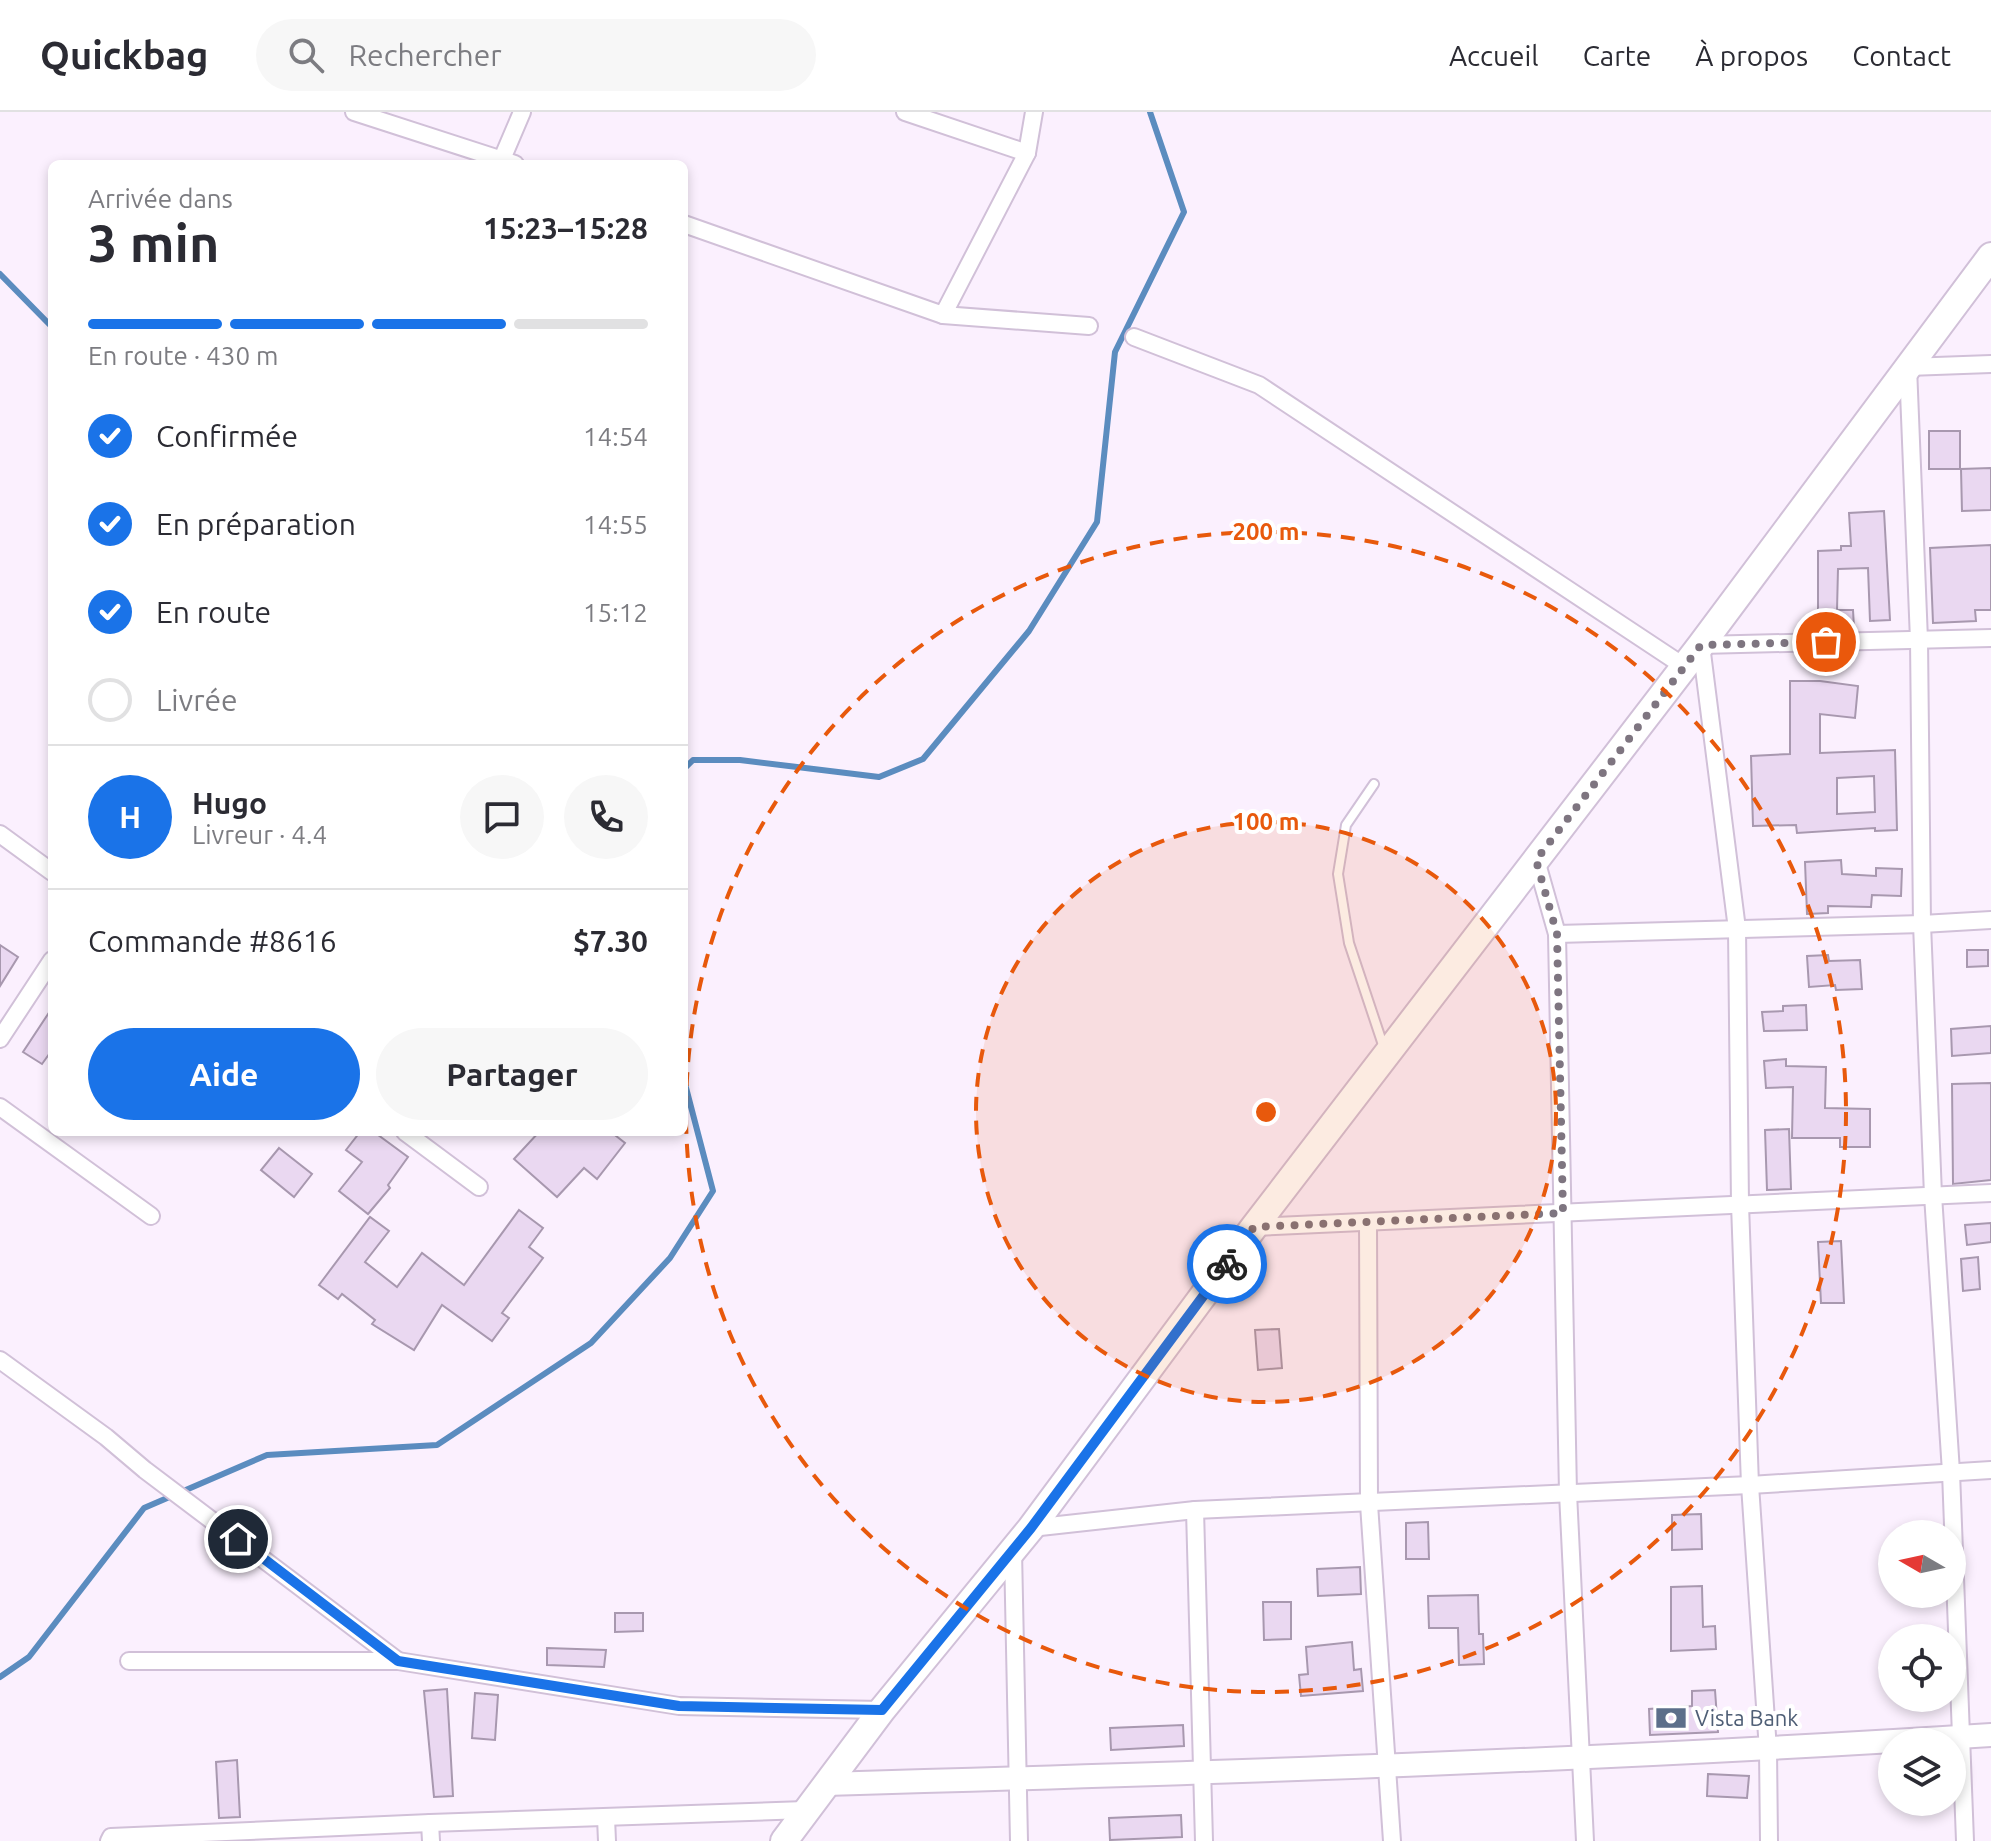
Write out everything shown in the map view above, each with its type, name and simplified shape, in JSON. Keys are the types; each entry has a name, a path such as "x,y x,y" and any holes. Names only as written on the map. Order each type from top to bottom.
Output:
{"main road":[{"path":"784,1841 882,1710 1031,1528 1254,1227 1685,667 1991,256"}],"street":[{"path":"354,112 503,160"},
{"path":"510,160 522,112"},
{"path":"905,112 1027,153"},
{"path":"943,315 1027,153 1034,112"},
{"path":"688,225 943,315 1089,326"},
{"path":"1134,337 1259,385 1685,667"},
{"path":"1963,1728 1951,1472 1933,1195 1922,924 1919,640 1908,367 1991,364"},
{"path":"1769,1841 1768,1750 1750,1485 1740,1204 1737,929 1701,645 1991,638"},
{"path":"0,834 48,869"},
{"path":"1536,860 1557,934 1568,1493 1585,1841"},
{"path":"1557,934 1991,920"},
{"path":"0,1039 48,966"},
{"path":"0,1107 151,1216"},
{"path":"410,1136 479,1187"},
{"path":"1254,1227 1991,1193"},
{"path":"1368,1222 1369,1504 1392,1841"},
{"path":"0,1360 106,1437 145,1470 398,1661"},
{"path":"1031,1528 1195,1510 1750,1485 1991,1470"},
{"path":"1195,1510 1204,1841"},
{"path":"1013,1550 1019,1841"},
{"path":"129,1661 398,1661 679,1706 882,1710"},
{"path":"1966,1737 1991,1735"},
{"path":"826,1784 1388,1767 1878,1743"},
{"path":"109,1841 111,1837 805,1810"},
{"path":"1965,1816 1965,1841"},
{"path":"606,1818 607,1841"},
{"path":"430,1823 431,1841"}],"lane":[{"path":"1374,784 1346,825 1338,874 1349,943 1386,1055"}],"building":[{"path":"1929,431 1960,431 1960,469 1929,469"},
{"path":"1991,468 1991,510 1962,511 1961,469"},
{"path":"1884,511 1890,620 1870,621 1868,568 1838,569 1837,610 1853,610 1854,628 1818,629 1818,551 1841,550 1841,546 1851,546 1849,513"},
{"path":"1991,545 1991,610 1975,610 1976,621 1933,623 1930,548"},
{"path":"1790,681 1858,686 1855,718 1820,714 1820,753 1895,750 1897,830 1875,831 1875,828 1797,833 1796,825 1753,826 1751,756 1790,754","holes":["1874,776 1875,812 1837,814 1837,778"]},
{"path":"1841,860 1842,874 1876,876 1876,868 1902,869 1901,896 1872,895 1871,907 1828,906 1828,913 1807,914 1805,862"},
{"path":"0,945 18,957 0,986"},
{"path":"1967,950 1988,950 1988,966 1967,967"},
{"path":"1828,955 1829,961 1860,960 1862,989 1836,990 1835,985 1809,987 1807,956"},
{"path":"1806,1005 1807,1030 1764,1031 1762,1012 1783,1011 1783,1006"},
{"path":"48,1014 48,1056 42,1064 23,1052"},
{"path":"1991,1026 1991,1053 1952,1056 1951,1029"},
{"path":"1786,1059 1786,1066 1826,1067 1825,1108 1870,1109 1870,1147 1840,1147 1840,1138 1792,1138 1793,1087 1766,1088 1764,1061"},
{"path":"1991,1083 1991,1180 1953,1184 1952,1084"},
{"path":"1789,1129 1791,1189 1767,1190 1765,1130"},
{"path":"357,1136 379,1136 408,1157 388,1185 390,1188 368,1214 339,1191 362,1162 346,1150"},
{"path":"535,1136 616,1136 625,1143 597,1179 584,1168 557,1197 514,1159"},
{"path":"279,1148 312,1174 294,1197 261,1170"},
{"path":"519,1210 543,1228 529,1247 543,1258 502,1313 509,1318 492,1341 442,1305 414,1350 372,1324 375,1320 342,1294 338,1299 319,1285 370,1217 389,1231 365,1262 397,1287 422,1253 464,1285"},
{"path":"1991,1223 1991,1242 1967,1245 1965,1225"},
{"path":"1841,1241 1844,1303 1821,1303 1818,1242"},
{"path":"1978,1257 1980,1289 1963,1291 1961,1259"},
{"path":"1279,1329 1282,1368 1258,1370 1255,1330"},
{"path":"1701,1514 1702,1549 1672,1550 1672,1515"},
{"path":"1428,1522 1429,1559 1406,1559 1406,1523"},
{"path":"1360,1567 1361,1594 1318,1596 1317,1569"},
{"path":"1702,1586 1703,1627 1715,1626 1716,1649 1671,1651 1671,1587"},
{"path":"1478,1595 1484,1664 1459,1665 1458,1628 1429,1628 1428,1596"},
{"path":"1263,1602 1291,1602 1291,1639 1264,1640"},
{"path":"615,1613 643,1613 643,1631 615,1632"},
{"path":"1352,1642 1354,1670 1361,1669 1363,1691 1301,1696 1299,1675 1308,1674 1306,1647"},
{"path":"547,1648 606,1650 604,1667 547,1665"},
{"path":"447,1689 453,1796 434,1797 424,1691"},
{"path":"1715,1690 1718,1732 1650,1735 1649,1709 1692,1706 1692,1691"},
{"path":"475,1693 498,1695 495,1740 472,1738"},
{"path":"1183,1725 1184,1746 1111,1750 1110,1728"},
{"path":"237,1760 240,1817 219,1818 216,1762"},
{"path":"1708,1774 1749,1776 1747,1798 1707,1796"},
{"path":"1181,1815 1182,1837 1110,1840 1109,1818"}],"waterway":[{"path":"688,765 693,760 740,760 879,777 923,759 1029,631 1097,522 1115,352 1184,212 1150,112"},
{"path":"0,274 48,323"},
{"path":"0,1677 29,1657 144,1508 267,1455 437,1445 591,1343 670,1258 713,1191 688,1095"}],"way so far":[{"path":"1227,1264 1254,1227 1563,1213 1557,934 1536,860 1701,645 1826,642"}],"place":[{"name":"Vista Bank","path":"1671,1718"}],"route":[{"path":"238,1539 398,1661 679,1706 882,1710 1031,1528 1227,1264"}]}
